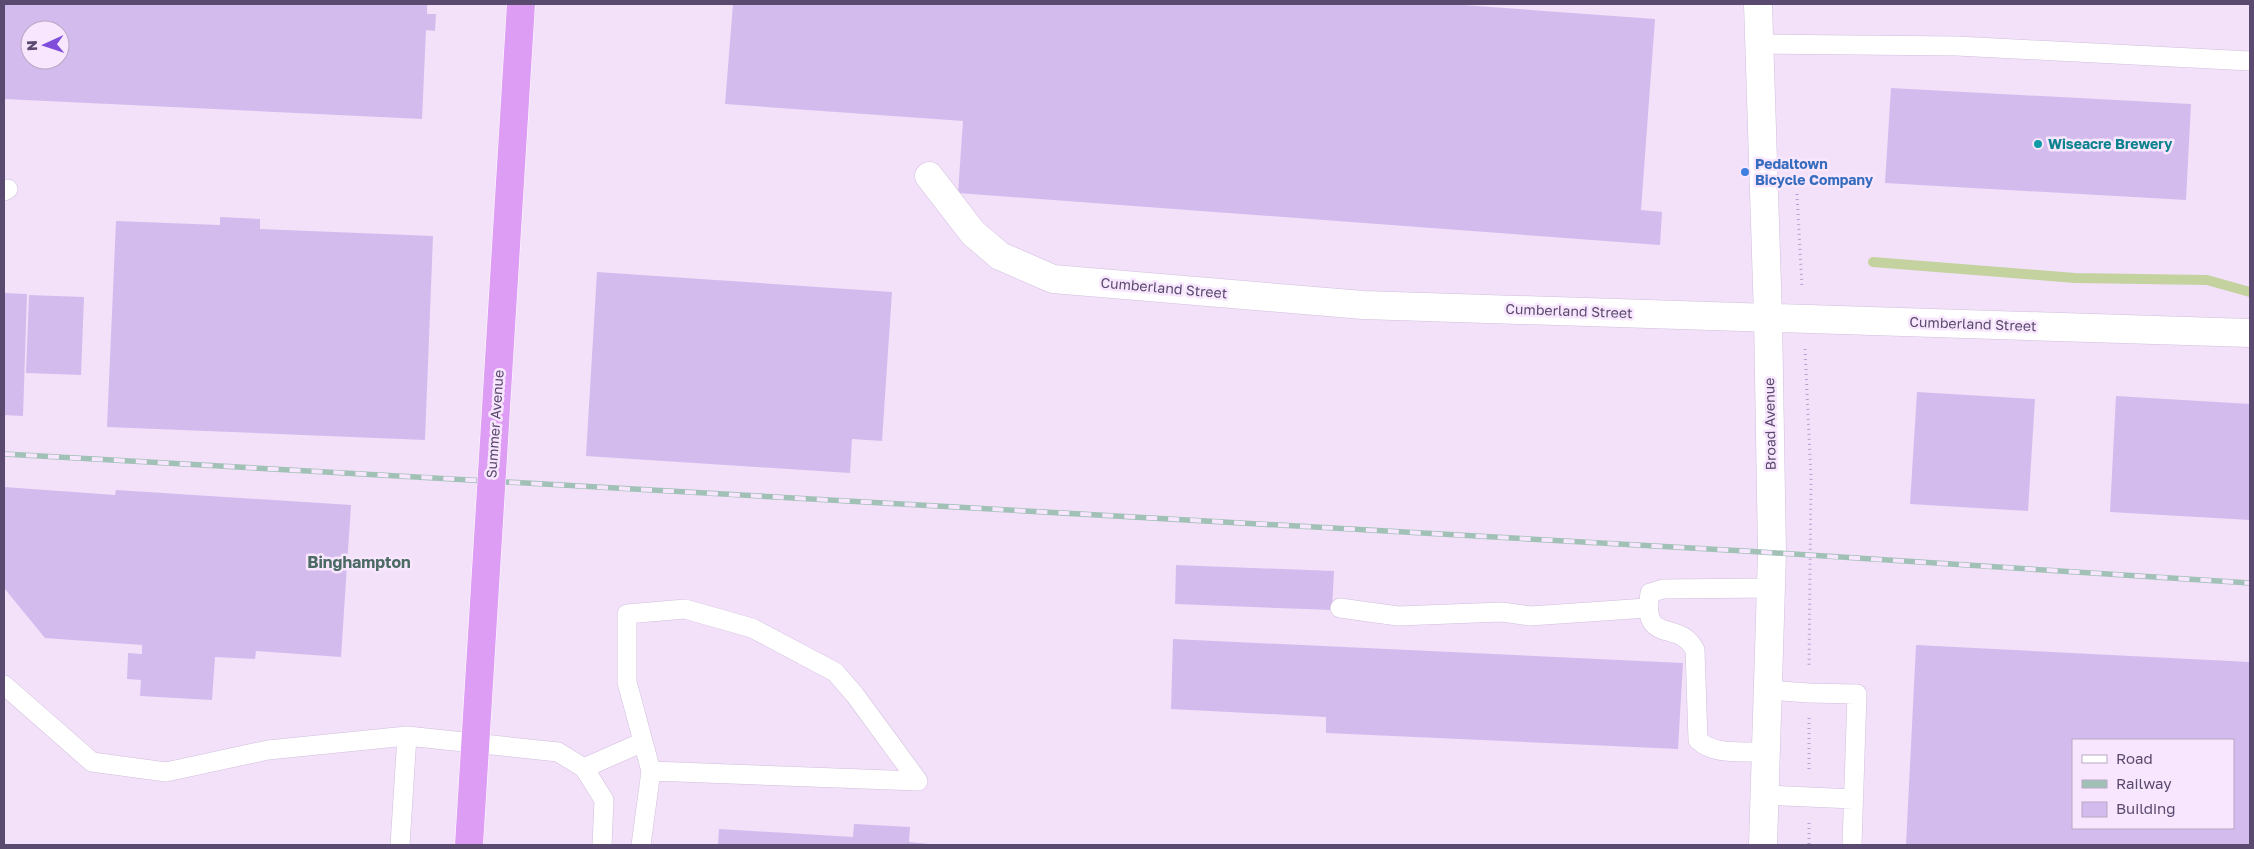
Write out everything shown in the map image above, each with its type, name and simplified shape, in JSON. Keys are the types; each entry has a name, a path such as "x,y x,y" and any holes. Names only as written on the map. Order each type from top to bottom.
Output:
{"main road":[{"name":"Summer Avenue","path":"469,845 521,4"}],"street":[{"name":"Broad Avenue","path":"1758,4 1768,317 1771,588 1763,845"},
{"name":"Cumberland Street","path":"929,176 973,234 1000,256 1053,279 1364,305 2250,333"}],"lane":[{"path":"1759,44 1957,46 2250,61"},
{"path":"1765,752 1717,752 1706,748 1698,740 1695,650 1690,640 1681,635 1657,628 1651,623 1648,608 1650,593 1663,589 1771,588"},
{"path":"1340,608 1398,616 1502,612 1530,616 1648,608"},
{"path":"641,845 651,771 628,682 627,614 685,609 752,628 835,672 855,695 918,781 651,771"},
{"path":"4,685 37,716 92,762 166,772 268,750 408,736 558,752 584,768 604,800 602,845"},
{"path":"1768,690 1857,694 1852,845"},
{"path":"400,845 408,736"},
{"path":"584,768 643,742"},
{"path":"1764,795 1854,799"}],"path":[{"path":"1797,191 1810,478 1810,845"}],"building":[{"path":"4,4 427,4 427,14 436,14 435,31 426,30 422,119 4,99"},
{"path":"733,4 1449,4 1655,19 1641,210 1662,212 1660,245 958,193 963,121 725,104"},
{"name":"Wiseacre Brewery","path":"1891,88 2191,104 2186,200 1885,183"},
{"path":"220,217 260,219 260,229 433,236 425,440 107,427 116,221 220,225"},
{"path":"597,272 892,292 882,441 852,439 850,473 586,456"},
{"path":"4,293 27,294 23,416 4,415"},
{"path":"29,295 84,297 81,375 26,373"},
{"path":"1917,392 2035,399 2028,511 1910,504"},
{"path":"2116,396 2250,404 2250,520 2110,512"},
{"path":"4,487 115,495 116,490 351,505 341,657 256,651 255,659 215,657 212,700 140,696 141,680 127,679 128,653 142,654 142,645 45,638 4,588"},
{"path":"1176,565 1334,571 1332,610 1175,604"},
{"path":"1173,639 1683,663 1678,749 1326,733 1326,717 1171,709"},
{"path":"1916,645 2250,662 2250,845 1906,845"},
{"path":"854,824 910,827 909,842 940,845 718,845 719,829 853,837"}],"waterway":[{"path":"1873,262 2075,278 2207,280 2250,292"}],"railway":[{"path":"4,454 1745,551 2250,583"}],"place":[{"name":"Wiseacre Brewery","path":"2038,144"},
{"name":"Pedaltown Bicycle Company","path":"1745,172"}],"district":[{"name":"Binghampton","path":"359,562"}]}
